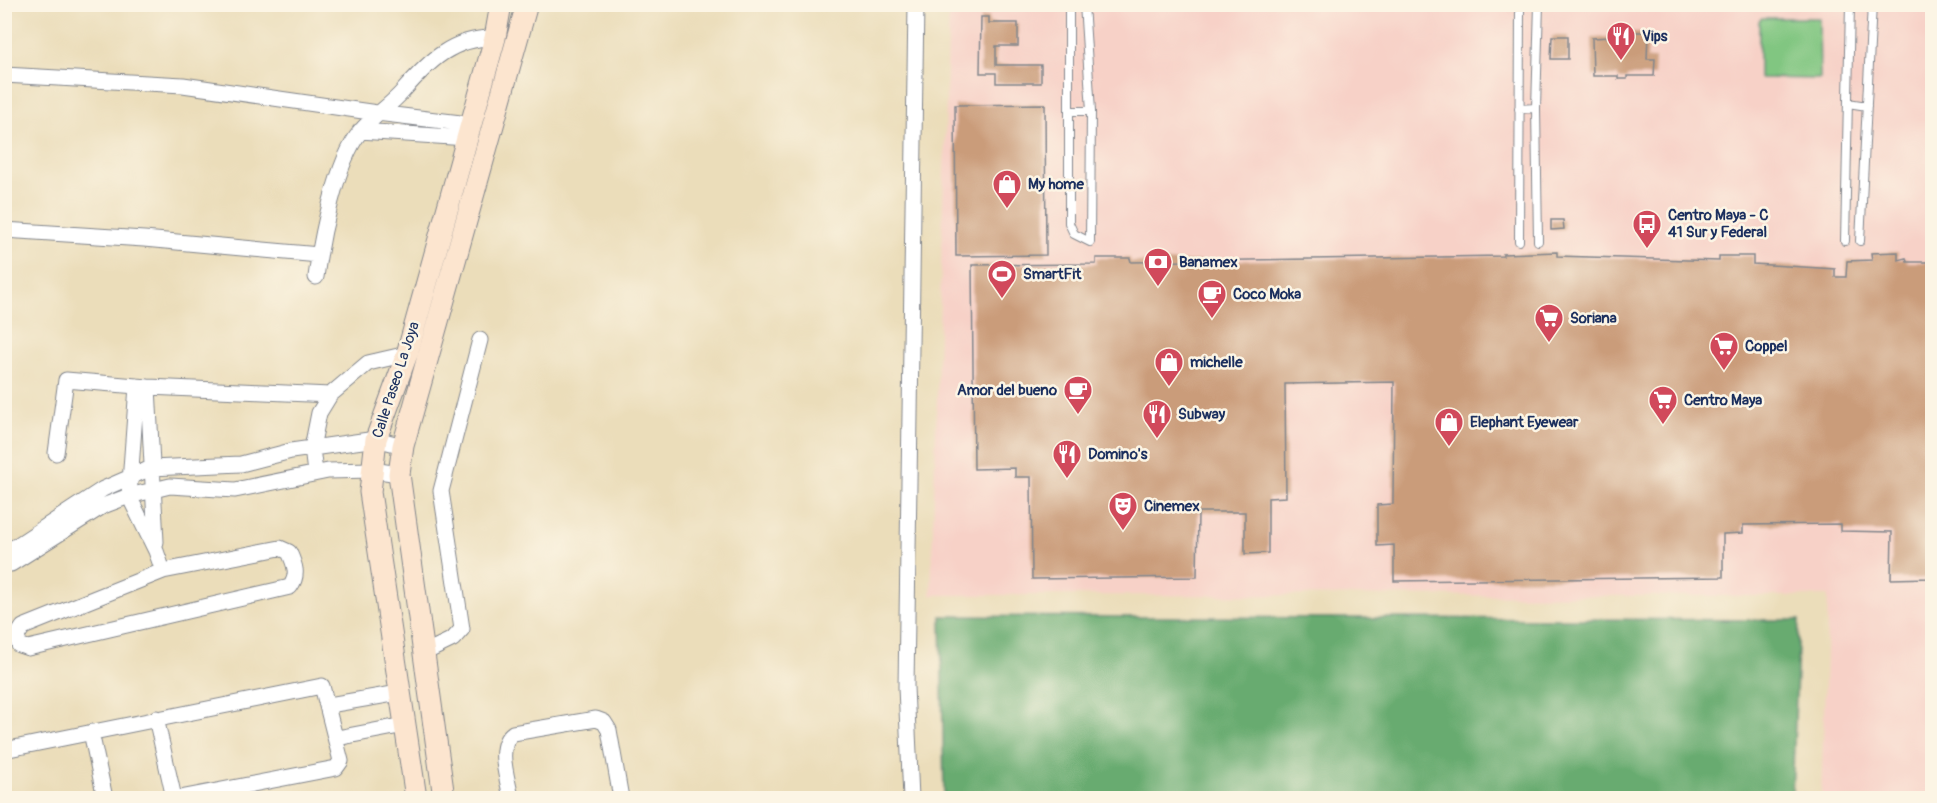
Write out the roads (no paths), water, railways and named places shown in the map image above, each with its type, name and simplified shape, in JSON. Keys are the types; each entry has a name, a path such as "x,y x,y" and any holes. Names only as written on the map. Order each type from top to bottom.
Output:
{"main road":[{"name":"Calle Paseo La Joya","path":"416,798 370,492 372,470 376,439 406,354 495,38 501,4"},
{"name":"Calle Paseo La Joya","path":"444,798 399,474 403,446 527,4"}],"street":[{"path":"911,798 906,687 916,4"},
{"path":"316,277 319,255 339,174 360,132 377,113 394,101 434,58 456,44 495,38"},
{"path":"4,75 183,85 377,113 468,131"},
{"path":"360,132 468,131"},
{"path":"4,230 144,239 319,255"},
{"path":"424,652 453,639 462,629 441,491 480,340"},
{"path":"315,473 312,447 319,413 330,395 368,363 406,354"},
{"path":"56,453 66,380 142,387 330,395"},
{"path":"142,387 151,468 156,551"},
{"path":"142,387 129,478 129,496 156,551 163,571"},
{"path":"8,556 103,489 151,468 241,464 312,447 376,439 403,446"},
{"path":"8,556 103,506 129,496 171,486 235,490 315,473 372,470 399,474"},
{"path":"280,548 289,552 296,565 295,580 290,587 272,593 28,648 19,645 17,636 23,627 163,571 280,548"},
{"path":"4,750 319,685 325,690 341,761 336,768 180,798"},
{"path":"329,705 399,693"},
{"path":"156,718 174,798"},
{"path":"512,798 503,746 506,738 513,734 596,719 604,722 609,730 621,798"},
{"path":"337,738 405,725"},
{"path":"91,732 105,798"}],"lane":[{"path":"1069,4 1069,223 1074,234 1090,242 1091,111 1084,4"},
{"path":"1519,241 1520,4"},
{"path":"1538,241 1536,108 1539,4"},
{"path":"1845,241 1850,4"},
{"path":"1860,241 1872,4"},
{"path":"1848,104 1867,106"},
{"path":"1519,109 1536,108"},
{"path":"1070,111 1091,111"}],"place":[{"name":"Vips","path":"1621,62"},
{"name":"My home","path":"1007,210"},
{"name":"Centro Maya - C 41 Sur y Federal","path":"1647,250"},
{"name":"Banamex","path":"1158,288"},
{"name":"SmartFit","path":"1002,300"},
{"name":"Coco Moka","path":"1212,320"},
{"name":"Soriana","path":"1549,344"},
{"name":"Coppel","path":"1724,372"},
{"name":"michelle","path":"1169,388"},
{"name":"Amor del bueno","path":"1078,416"},
{"name":"Centro Maya","path":"1663,426"},
{"name":"Subway","path":"1157,440"},
{"name":"Elephant Eyewear","path":"1449,448"},
{"name":"Domino's","path":"1067,480"},
{"name":"Cinemex","path":"1123,532"}]}
